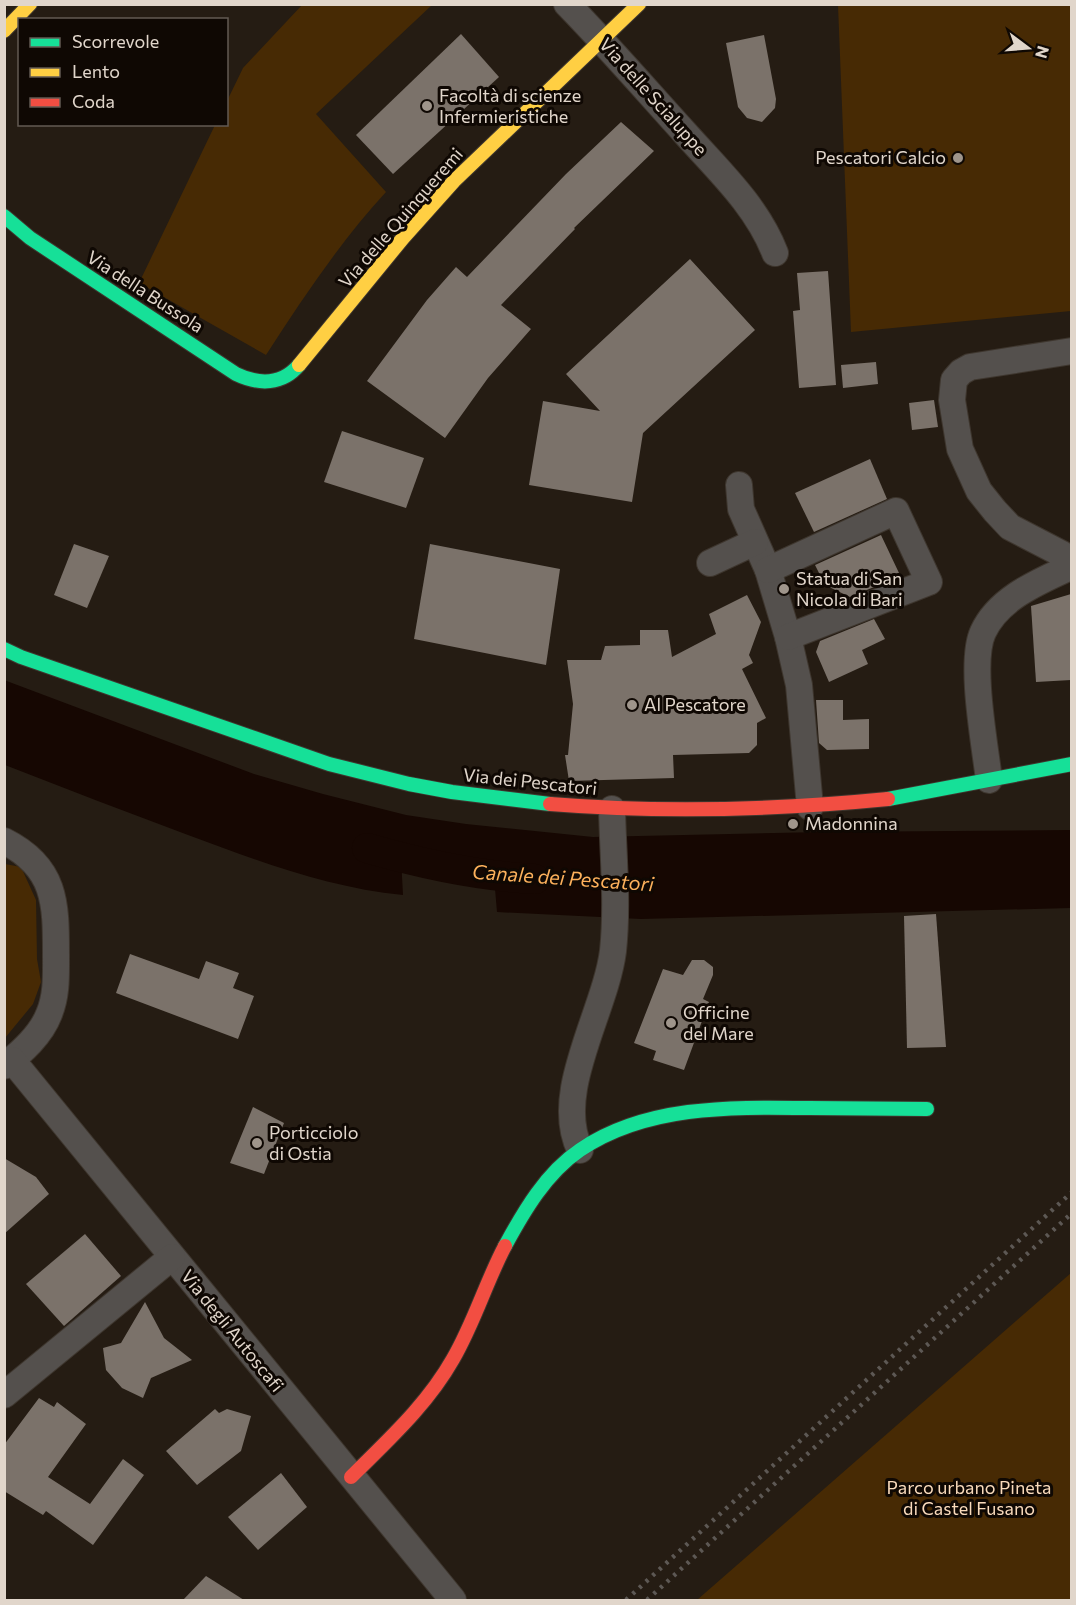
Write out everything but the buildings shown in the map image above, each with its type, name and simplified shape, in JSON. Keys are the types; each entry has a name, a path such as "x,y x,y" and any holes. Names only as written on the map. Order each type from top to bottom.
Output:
{"street":[{"path":"4,31 30,4"},
{"name":"Via delle Scialuppe","path":"567,4 602,39 737,191 766,231 775,253"},
{"name":"Via delle Quinqueremi","path":"273,382 287,377 297,368 403,238 454,181 639,4"},
{"name":"Via della Bussola","path":"4,216 30,238 236,374 247,380 273,382"},
{"path":"988,780 977,664 982,633 990,620 1005,604 1030,586 1066,569 1062,554 1010,526 994,511 979,491 960,449 952,400 954,380 961,372 978,364 1071,351"},
{"path":"739,485 741,509 768,570 789,637 799,685 810,807"},
{"path":"768,570 896,512 929,582 789,637"},
{"path":"710,562 755,542"},
{"name":"Via dei Pescatori","path":"4,649 21,657 294,752 374,776 479,796 550,805 612,808 810,807 902,798 1071,764"},
{"path":"580,1150 571,1125 571,1100 610,969 615,920 612,808"},
{"path":"4,841 27,855 43,873 51,890 56,920 56,978 52,1006 39,1033 8,1063"},
{"name":"Via degli Autoscafi","path":"8,1063 172,1257 453,1600"},
{"path":"351,1477 410,1418 441,1379 460,1347 497,1263 521,1220 546,1184 580,1150 613,1132 639,1123 734,1107 927,1109"},
{"path":"4,1395 172,1257"}],"green space":[{"path":"302,5 432,5 316,114 386,192 338,251 266,355 139,283 215,126 228,126 228,99 243,68"},
{"name":"Pescatori Calcio","path":"838,5 1071,5 1071,311 851,332"},
{"path":"5,864 21,867 36,900 37,959 41,982 33,1004 5,1038"},
{"name":"Parco urbano Pineta di Castel Fusano","path":"1071,1273 1071,1600 697,1600"}],"water":[{"path":"4,680 254,774 406,815 466,824 593,837 1071,830 1071,908 641,919 497,912 494,877 401,858 403,895 348,886 320,880 241,854 5,765"}],"waterway":[{"name":"Canale dei Pescatori","path":"367,848 450,868 535,879"}],"railway":[{"path":"626,1600 1072,1192"},
{"path":"647,1600 1072,1213"}],"traffic: fast":[{"path":"4,216 30,238 236,374 253,380 278,380 299,365"},
{"path":"4,649 21,657 329,764 452,792 550,804"},
{"path":"888,799 1072,764"},
{"path":"505,1246 528,1206 546,1181 568,1159 606,1135 633,1124 661,1117 720,1109 927,1109"}],"traffic: slow":[{"path":"4,31 30,4"},
{"path":"299,365 403,238 454,181 639,4"}],"traffic: jam":[{"path":"550,804 634,809 719,809 804,806 888,799"},
{"path":"351,1477 406,1421 443,1376 467,1331 505,1246"}],"place":[{"name":"Facoltà di scienze Infermieristiche","path":"427,106"},
{"name":"Pescatori Calcio","path":"958,158"},
{"name":"Statua di San Nicola di Bari","path":"784,589"},
{"name":"Al Pescatore","path":"632,705"},
{"name":"Madonnina","path":"793,824"},
{"name":"Officine del Mare","path":"671,1023"},
{"name":"Porticciolo di Ostia","path":"257,1143"}]}
